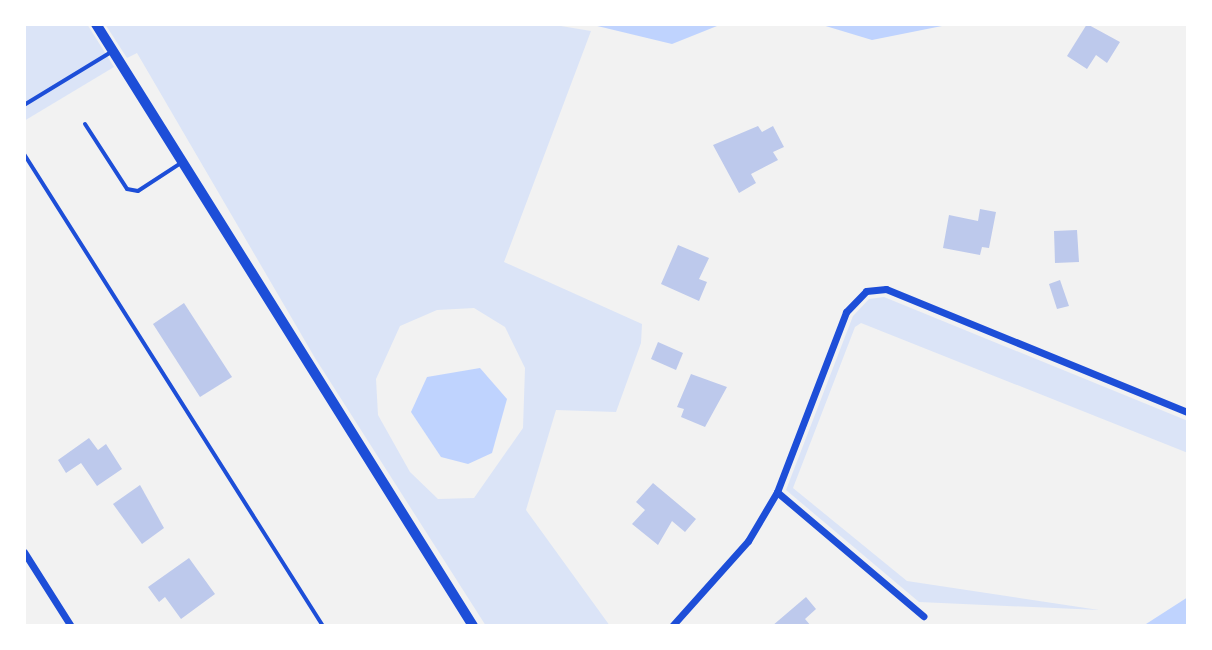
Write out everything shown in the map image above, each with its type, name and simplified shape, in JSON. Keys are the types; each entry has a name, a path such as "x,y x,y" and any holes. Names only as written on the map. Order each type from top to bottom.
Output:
{"main road":[{"path":"96,24 473,626"}],"street":[{"path":"672,626 748,541 777,492 846,312 866,291 886,289 1188,412"},
{"path":"777,492 923,616"},
{"path":"25,558 71,626"}],"lane":[{"path":"24,105 113,51"},
{"path":"85,124 133,191 183,162"},
{"path":"24,154 323,626"}],"shaded area":[{"path":"24,24 87,24 114,67 24,121"},
{"path":"105,24 549,24 591,31 504,262 642,324 641,343 616,412 556,410 526,510 610,626 486,626 315,358 137,53 127,58","holes":["474,308 505,327 525,368 523,428 474,498 438,499 410,472 378,415 376,379 400,326 437,310"]},
{"path":"884,297 1188,421 1188,453 861,323 855,327 793,488 907,581 1099,610 919,602 786,490 853,316 869,299"}],"water":[{"path":"589,24 722,24 672,44"},
{"path":"819,24 952,24 872,40"},
{"path":"480,368 507,399 492,453 468,464 441,457 411,412 427,377"},
{"path":"1188,597 1188,626 1144,626 1146,624"}],"building":[{"path":"1087,24 1120,42 1107,63 1096,55 1087,69 1067,56"},
{"path":"758,126 762,132 773,126 784,147 773,152 778,160 751,174 756,183 739,193 713,145"},
{"path":"980,209 996,212 989,248 982,247 980,255 943,248 949,215 978,221"},
{"path":"1077,230 1079,262 1055,263 1054,231"},
{"path":"678,245 709,258 699,279 707,282 699,301 661,284"},
{"path":"1060,280 1069,306 1057,309 1049,284"},
{"path":"184,303 232,377 200,397 153,324"},
{"path":"658,342 683,353 676,370 651,359"},
{"path":"691,374 727,387 705,427 681,417 684,409 677,407"},
{"path":"89,438 98,450 106,444 122,469 97,486 81,463 66,473 58,460"},
{"path":"653,483 696,519 685,532 672,521 658,545 632,524 645,510 636,502"},
{"path":"140,485 164,528 142,544 113,504"},
{"path":"189,558 215,594 181,619 165,597 159,602 148,587"},
{"path":"806,597 816,609 805,619 811,626 772,626"}]}
